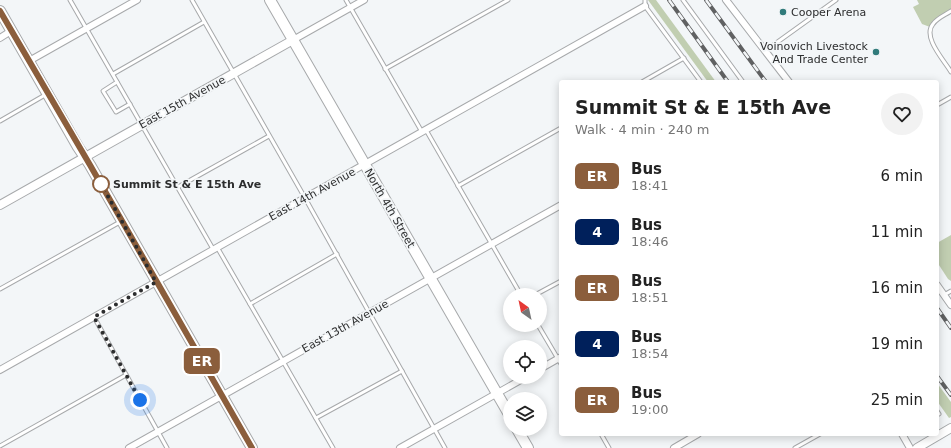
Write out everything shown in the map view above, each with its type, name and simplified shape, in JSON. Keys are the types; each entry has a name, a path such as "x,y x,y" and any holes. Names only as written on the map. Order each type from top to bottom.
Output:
{"main road":[{"name":"North 4th Street","path":"270,0 503,404"},
{"path":"0,11 252,448"},
{"path":"521,436 528,448"}],"street":[{"path":"29,61 137,0"},
{"name":"East 15th Avenue","path":"0,204 364,0"},
{"path":"727,0 787,80"},
{"name":"East 14th Avenue","path":"0,370 424,131 645,3"},
{"path":"0,38 12,31"},
{"name":"East 13th Avenue","path":"129,448 559,206"},
{"path":"939,289 951,305"},
{"path":"547,366 559,360"},
{"path":"400,448 514,384"},
{"path":"939,435 951,428"},
{"path":"674,448 695,436"},
{"path":"903,436 910,448"},
{"path":"917,448 937,436"}],"lane":[{"path":"70,0 178,187 250,304 333,448"},
{"path":"192,0 337,254 445,448"},
{"path":"346,0 386,69 458,186 517,288"},
{"path":"386,69 508,0"},
{"path":"683,0 742,80"},
{"path":"765,51 836,0"},
{"path":"645,3 700,80"},
{"path":"951,11 934,23 930,27 929,32 932,43 951,72"},
{"path":"113,74 204,22"},
{"path":"646,80 684,58"},
{"path":"117,82 103,90 116,112 130,104"},
{"path":"0,121 48,94"},
{"path":"939,104 951,97"},
{"path":"458,186 559,129"},
{"path":"178,187 269,136"},
{"path":"0,289 122,221"},
{"path":"250,304 337,254"},
{"path":"547,289 559,282"},
{"path":"944,295 951,291"},
{"path":"94,317 167,448"},
{"path":"542,332 559,358"},
{"path":"316,418 402,371"},
{"path":"0,446 126,375"},
{"path":"602,436 609,448"},
{"path":"795,448 816,436"}],"green space":[{"path":"648,0 656,0 715,80 707,80"},
{"path":"917,0 951,0 951,11 937,19 930,27 922,24 913,7 919,4"},
{"path":"951,235 951,281 939,265 939,242"},
{"path":"939,386 951,402 951,417 949,418 939,404"}],"railway":[{"path":"669,0 727,80"},
{"path":"706,0 765,80"},
{"path":"939,311 951,328"},
{"path":"939,379 951,395"}],"bus line":[{"name":"ER","path":"0,11 252,448"}],"place":[{"name":"Cooper Arena","path":"783,12"},
{"name":"Voinovich Livestock And Trade Center","path":"876,52"},
{"name":"Summit St & E 15th Ave","path":"101,184"}],"route":[{"path":"101,184 156,282 94,317 140,400"}]}
